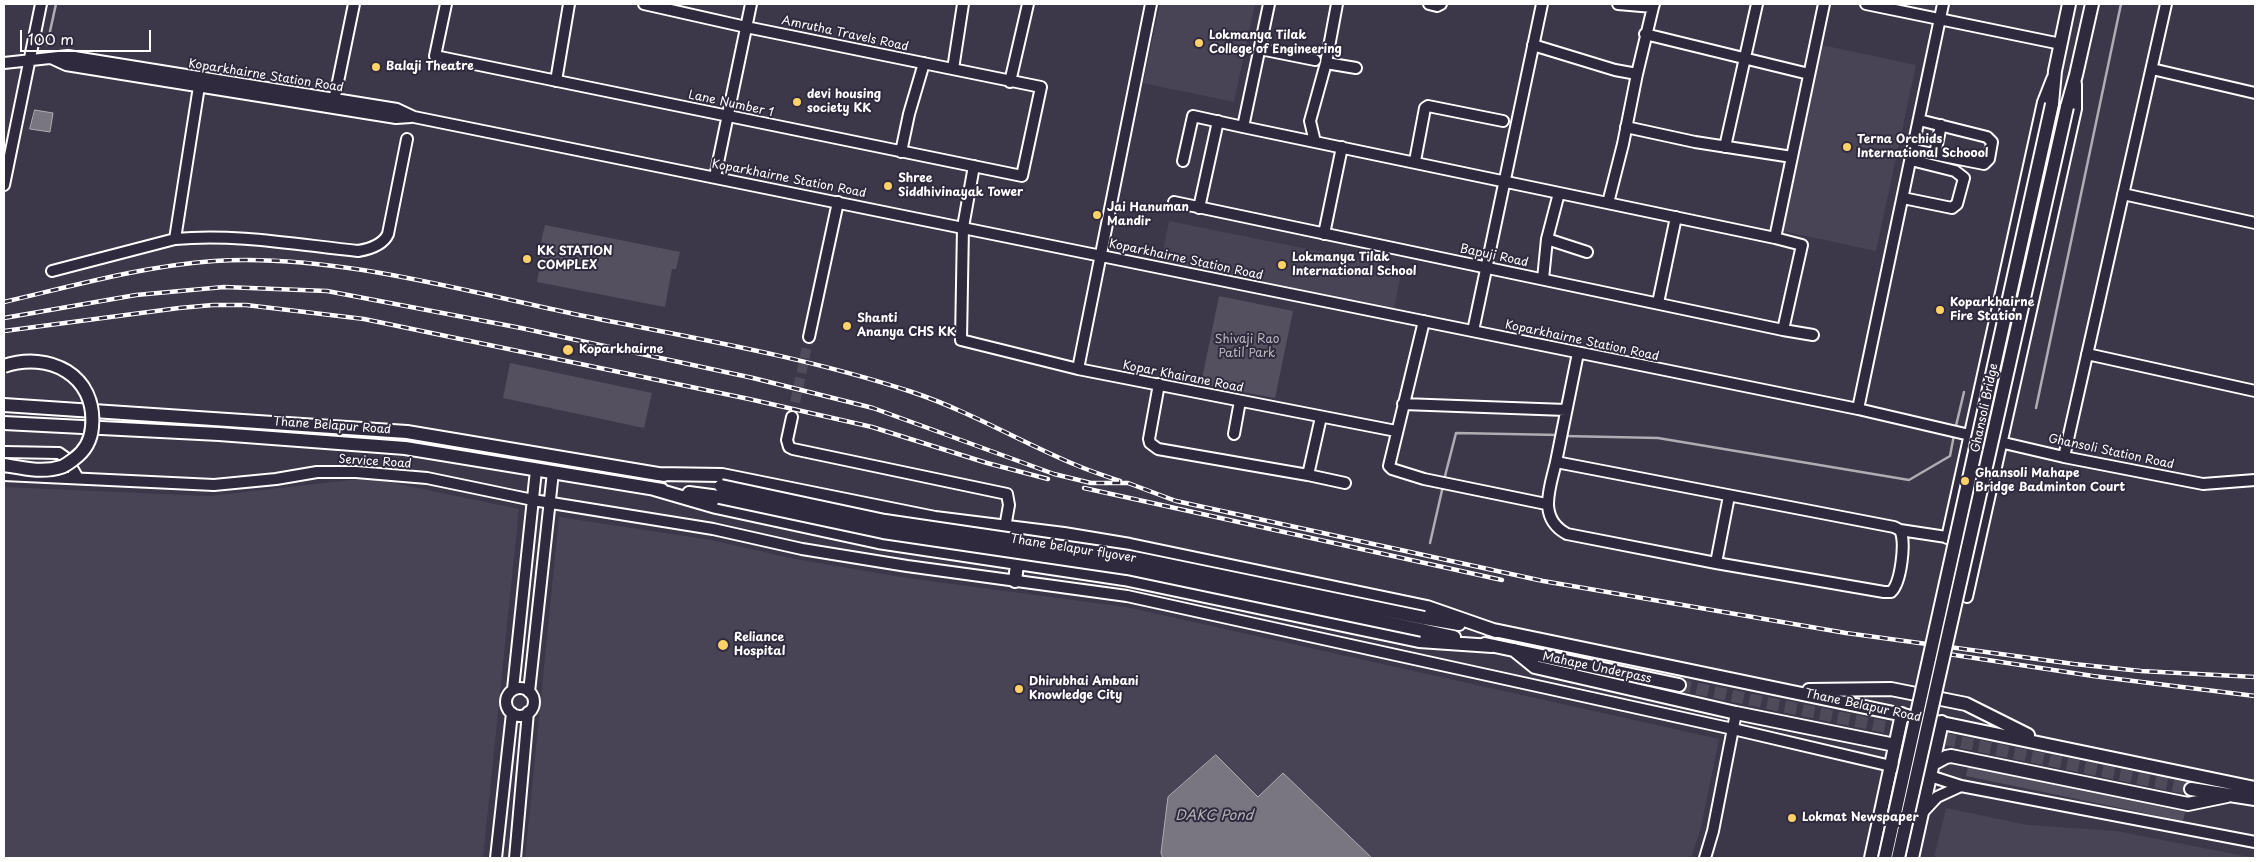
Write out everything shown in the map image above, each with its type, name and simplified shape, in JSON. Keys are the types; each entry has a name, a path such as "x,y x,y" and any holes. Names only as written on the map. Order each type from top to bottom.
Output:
{"main road":[{"name":"Ghansoli Bridge","path":"1885,858 2052,104 2055,71 2069,4"},
{"name":"Ghansoli Bridge","path":"1898,858 2067,107 2092,4"},
{"path":"4,366 38,362 65,370 86,391 93,417 91,436 86,447 78,456 63,467 46,470 4,466"},
{"name":"Thane Belapur Road","path":"4,405 400,431 657,474"},
{"name":"Thane Belapur Road","path":"4,423 219,434 397,447 654,489"},
{"path":"657,474 720,491"},
{"path":"657,474 722,475 884,510 1130,544 1427,607 1496,631"},
{"path":"654,489 720,491"},
{"path":"654,489 716,507 878,542 1124,580 1419,641 1492,646 1514,650 1535,667 1736,713 1895,745"},
{"name":"Thane belapur flyover","path":"720,491 885,521 1129,557 1423,624"},
{"path":"1015,581 1021,529"},
{"path":"1423,624 1496,631"},
{"path":"1423,624 1492,646"},
{"name":"Thane Belapur Road","path":"1496,631 2230,781"},
{"name":"Mahape Underpass","path":"1514,650 1680,685"},
{"path":"1784,690 1891,689 1966,704 2043,743"},
{"path":"1871,858 1902,714"},
{"path":"1912,858 1942,722"},
{"path":"1932,770 1946,757 1952,756 2188,804 2227,796 2255,809"},
{"path":"2230,781 2255,779"},
{"path":"2230,781 2255,788"},
{"path":"2191,789 2255,799"}],"street":[{"path":"4,185 41,4"},
{"path":"334,104 354,4"},
{"name":"Lane Number 1","path":"446,4 435,56 1022,176"},
{"path":"556,81 569,4"},
{"name":"Amrutha Travels Road","path":"644,4 746,27 1041,87 1022,176"},
{"path":"715,177 751,4"},
{"path":"953,68 963,4"},
{"path":"1010,82 1028,4"},
{"path":"1078,368 1151,4"},
{"path":"1244,127 1270,4"},
{"path":"1315,142 1310,121 1326,63 1337,4"},
{"path":"1429,4 1437,6 1441,4"},
{"path":"1474,331 1542,4"},
{"path":"1608,203 1645,34 1654,5 1618,4"},
{"path":"1725,147 1757,4"},
{"path":"1775,238 1824,4"},
{"path":"1866,4 2060,44"},
{"path":"1858,409 1944,4"},
{"path":"2064,457 2166,4"},
{"path":"1645,34 1809,74"},
{"path":"1533,45 1614,70 1637,74"},
{"path":"1260,49 1315,60"},
{"name":"Koparkhairne Station Road","path":"4,63 68,56 199,82 334,104 397,109 414,117 1858,409 1966,433"},
{"path":"901,152 909,114 924,63"},
{"path":"1326,63 1356,68"},
{"path":"2152,69 2255,93"},
{"path":"1947,538 1966,433 2043,102 2055,71"},
{"path":"1967,597 2076,109 2076,75"},
{"path":"175,239 199,82"},
{"path":"1415,161 1425,108 1428,106 1503,121"},
{"path":"1183,161 1193,116 1415,161 1802,245 1783,330"},
{"path":"1912,155 1935,154 1984,164 1989,159 1992,142 1987,137 1919,120"},
{"path":"1199,208 1218,121"},
{"path":"1935,154 1940,125"},
{"path":"1626,127 1725,147 1792,157"},
{"path":"52,271 175,239 224,238 358,251 373,247 385,240 388,234 406,139"},
{"path":"1324,234 1342,147"},
{"path":"1903,198 1952,208 1957,204 1964,178 1956,171 1912,155"},
{"path":"963,227 974,166"},
{"path":"1542,279 1547,239 1559,192"},
{"path":"2123,194 2255,223"},
{"path":"809,337 838,202"},
{"name":"Bapuji Road","path":"1174,202 1812,335"},
{"path":"1658,303 1676,217"},
{"name":"Kopar Khairane Road","path":"963,227 962,340 1078,368 1396,432"},
{"path":"1547,239 1587,252"},
{"path":"1424,321 1389,466 1392,469 1424,479 1546,504"},
{"path":"1578,353 1546,504 1547,512 1558,530 1567,534 1716,563 1884,592 1891,592 1897,584 1903,542 1900,530"},
{"path":"2087,354 2255,391"},
{"path":"1159,384 1149,439 1154,446 1345,483"},
{"path":"1234,434 1240,401"},
{"path":"1403,404 1566,410"},
{"path":"792,417 787,440 787,444 792,449 1007,494 1009,505 1004,526 998,578"},
{"path":"1308,475 1320,417"},
{"name":"Ghansoli Station Road","path":"1966,433 2064,457 2203,484 2255,480"},
{"path":"4,452 59,454 66,458 78,478"},
{"path":"1557,457 1729,496 1894,527 1900,530 1947,538 1980,541"},
{"path":"496,858 512,713 506,701 513,689 536,470"},
{"name":"Service Road","path":"4,475 214,485 317,472 356,472 427,478 549,503 713,529 802,549 1127,596 1733,729 1891,766 1932,770 1961,786 2255,842"},
{"path":"515,858 528,712 533,701 530,692 553,472"},
{"path":"1716,563 1729,496"},
{"path":"513,689 522,688 530,692"},
{"path":"512,713 520,716 528,712"},
{"path":"1705,858 1713,831 1736,713"},
{"path":"1922,813 1937,798 1961,786"}],"shaded area":[{"name":"Lokmanya Tilak College of Engineering","path":"1160,4 1255,4 1234,102 1143,83"},
{"name":"Terna Orchids International Schoool","path":"1817,44 1916,65 1876,251 1778,230"},
{"name":"Lokmanya Tilak International School","path":"1169,221 1402,268 1394,309 1161,262"},
{"path":"369,478 519,509 483,858 4,858 4,487 209,496"},
{"name":"Dhirubhai Ambani Knowledge City","path":"559,517 711,540 795,559 907,578 1126,607 1719,739 1701,827 1691,858 525,858"},
{"path":"1946,808 2028,825 2116,831 2255,858 1934,858"}],"green space":[{"path":"545,225 680,252 676,269 672,269 665,307 537,282 544,243 541,242"},
{"name":"Shivaji Rao Patil Park","path":"1219,296 1293,311 1275,398 1201,384"},
{"path":"510,363 652,393 644,428 503,398"},
{"path":"1968,767 2185,812 2183,821 1966,776"}],"water":[{"path":"35,110 53,113 50,132 30,129"},
{"name":"DAKC Pond","path":"1216,755 1258,797 1283,773 1372,858 1163,858 1161,853 1168,797"}],"waterway":[{"path":"47,45 56,4"},
{"path":"2036,408 2121,4"},
{"path":"1955,430 1964,392"},
{"path":"1444,480 1456,433 1559,435"},
{"path":"1564,436 1658,438 1909,480 1950,456 1954,435"},
{"path":"1430,543 1443,486"}],"tunnel":[{"path":"792,417 809,337"},
{"path":"1679,685 2191,789"}],"railway":[{"path":"4,302 108,277 161,267 214,261 258,260 349,268 441,285 744,348 871,379 933,400 1076,465 1120,481"},
{"path":"4,318 136,295 224,287 327,291 521,328 753,378 873,408 1054,474 1091,483 1128,483 1176,501 1543,581 1846,633 2074,664 2141,671 2255,677"},
{"path":"4,331 213,305 246,305 364,319 749,399 872,427 987,463 1048,479"},
{"path":"1084,488 1502,580"},
{"path":"1948,654 2093,676 2255,696"}],"place":[{"name":"Lokmanya Tilak College of Engineering","path":"1199,43"},
{"name":"Balaji Theatre","path":"376,67"},
{"name":"devi housing society KK","path":"797,102"},
{"name":"Terna Orchids International Schoool","path":"1847,147"},
{"name":"Shree Siddhivinayak Tower","path":"888,186"},
{"name":"Jai Hanuman Mandir","path":"1097,215"},
{"name":"KK STATION COMPLEX","path":"527,259"},
{"name":"Lokmanya Tilak International School","path":"1282,265"},
{"name":"Koparkhairne Fire Station","path":"1940,310"},
{"name":"Shanti Ananya CHS KK","path":"847,326"},
{"name":"Koparkhairne","path":"568,350"},
{"name":"Ghansoli Mahape Bridge Badminton Court","path":"1965,481"},
{"name":"Reliance Hospital","path":"723,645"},
{"name":"Dhirubhai Ambani Knowledge City","path":"1019,689"},
{"name":"Lokmat Newspaper","path":"1792,818"}]}
